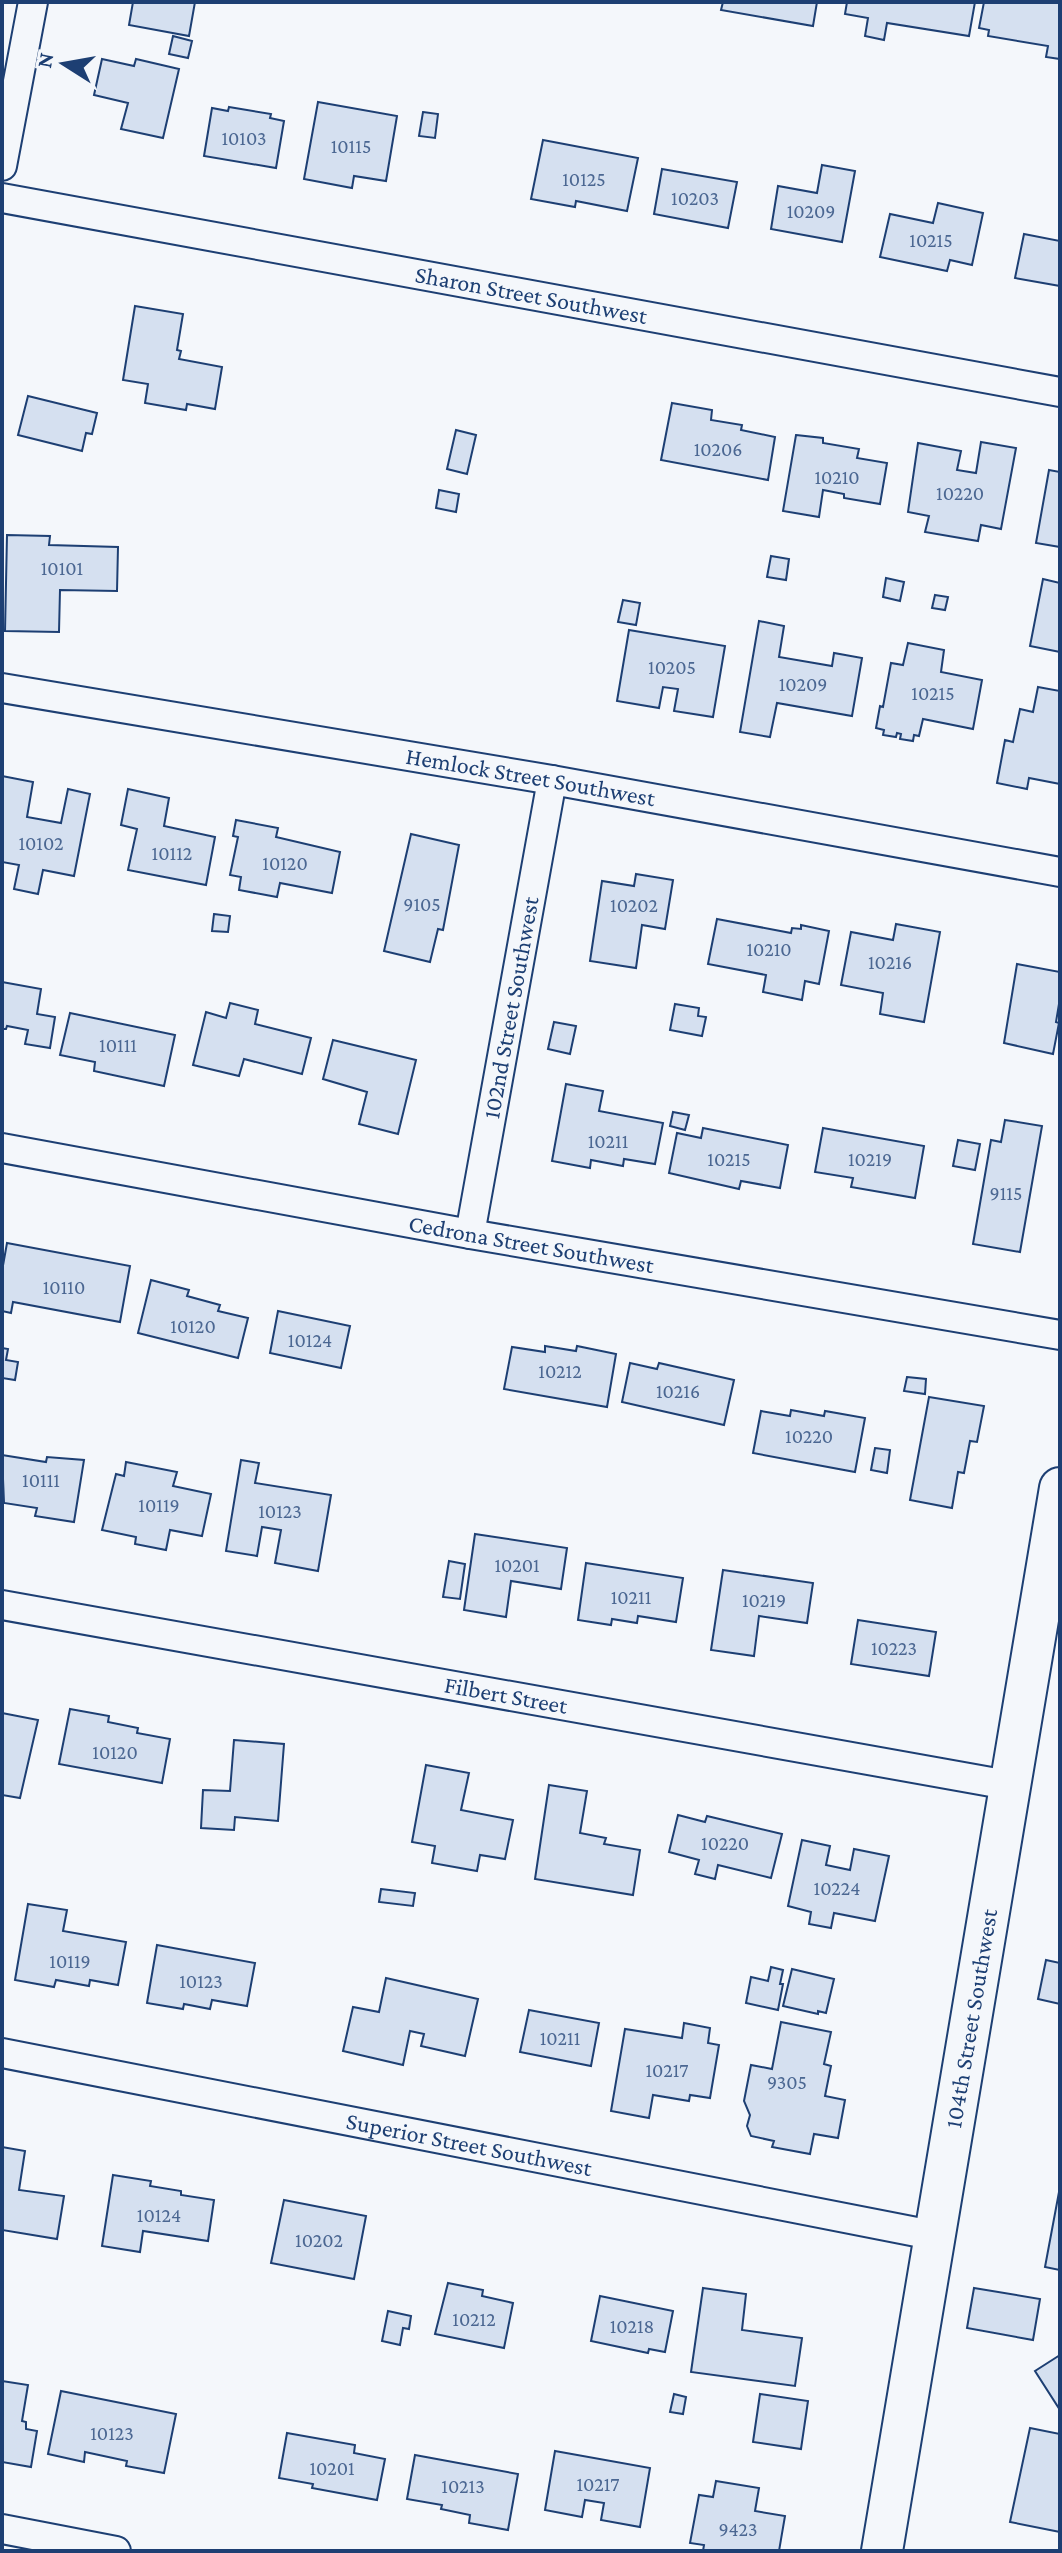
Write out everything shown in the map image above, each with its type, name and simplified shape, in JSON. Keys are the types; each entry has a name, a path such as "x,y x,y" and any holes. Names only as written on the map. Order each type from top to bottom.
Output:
{"street":[{"path":"2,166 33,2"},
{"name":"Sharon Street Southwest","path":"2,198 1060,392"},
{"name":"Hemlock Street Southwest","path":"2,688 552,780 1060,872"},
{"name":"102nd Street Southwest","path":"470,1234 552,780"},
{"name":"Cedrona Street Southwest","path":"2,1148 470,1234 1060,1335"},
{"name":"104th Street Southwest","path":"882,2551 1060,1488"},
{"name":"Filbert Street","path":"2,1605 1008,1785"},
{"name":"Superior Street Southwest","path":"2,2053 937,2236"},
{"path":"2,2529 116,2551"}],"building":[{"path":"133,2 195,2 189,36 129,25"},
{"path":"723,2 817,2 813,26 721,10"},
{"path":"847,2 975,2 969,36 887,23 884,40 865,36 868,18 845,14"},
{"path":"984,2 1060,2 1060,59 1046,57 1048,46 988,36 989,30 979,28"},
{"path":"173,36 192,41 188,58 169,54"},
{"path":"102,59 134,66 136,59 179,69 163,138 121,129 128,103 94,95"},
{"path":"318,102 397,116 386,181 354,176 352,188 304,179"},
{"path":"229,107 271,114 270,118 284,121 276,168 204,156 212,108 228,111"},
{"path":"423,112 438,114 435,138 419,136"},
{"path":"543,140 638,158 627,211 576,201 575,207 531,199"},
{"path":"822,165 855,171 842,242 771,229 778,186 817,193"},
{"path":"662,169 737,182 728,228 654,214"},
{"path":"938,203 983,213 972,265 950,260 947,271 880,257 890,214 933,223"},
{"path":"1024,234 1060,241 1060,286 1015,278"},
{"path":"135,306 183,314 177,350 181,351 179,359 222,367 215,409 187,404 186,410 145,403 148,384 123,380"},
{"path":"28,396 97,413 92,434 86,433 82,451 18,435"},
{"path":"672,403 712,410 711,420 742,425 741,430 775,437 768,480 661,460"},
{"path":"456,430 476,435 467,474 447,469"},
{"path":"796,435 823,438 823,443 859,449 857,458 887,463 880,504 844,498 844,494 823,490 819,517 783,511"},
{"path":"981,442 1016,448 1001,529 981,525 978,541 925,532 929,516 908,512 918,443 961,451 957,470 976,473"},
{"path":"1049,470 1060,472 1060,547 1036,543"},
{"path":"439,490 459,494 456,512 436,508"},
{"path":"7,535 50,536 49,545 118,547 117,591 60,590 59,632 5,631"},
{"path":"771,556 789,559 786,580 767,577"},
{"path":"886,578 904,582 900,601 883,597"},
{"path":"1043,579 1060,583 1060,652 1030,646"},
{"path":"935,595 948,597 945,610 932,608"},
{"path":"623,600 640,603 636,625 618,622"},
{"path":"759,621 784,626 779,657 832,666 834,653 862,658 852,716 777,703 770,737 740,732"},
{"path":"629,630 725,646 713,717 674,711 678,689 663,687 659,708 617,701"},
{"path":"908,643 944,650 941,672 982,680 973,729 923,719 919,736 914,735 913,741 900,739 901,734 897,733 896,737 883,735 884,730 876,728 891,663 903,665"},
{"path":"1038,687 1060,691 1060,784 1029,778 1027,789 997,783 1005,740 1013,742 1020,709 1033,712"},
{"path":"2,776 33,782 27,817 61,823 68,789 90,794 74,876 43,870 38,894 14,889 19,865 2,862"},
{"path":"128,789 169,798 164,826 215,837 206,885 128,870 137,829 121,825"},
{"path":"236,820 278,828 276,837 340,852 332,893 280,883 277,897 239,890 241,877 230,875 238,837 233,836"},
{"path":"411,834 459,845 443,930 438,929 430,962 384,951"},
{"path":"636,874 673,880 665,929 642,925 636,968 590,961 602,881 634,886"},
{"path":"214,914 230,916 228,932 212,931"},
{"path":"717,919 791,933 792,928 801,929 801,925 829,931 819,984 805,981 802,1000 763,992 766,975 708,964"},
{"path":"896,924 940,932 924,1022 880,1014 883,993 841,985 851,932 893,940"},
{"path":"1017,964 1060,972 1056,1022 1059,1023 1053,1054 1004,1043"},
{"path":"2,982 41,989 37,1014 55,1017 50,1048 25,1044 28,1030 7,1026 2,1029"},
{"path":"230,1003 258,1010 255,1024 311,1038 302,1074 244,1059 239,1076 193,1065 206,1012 226,1018"},
{"path":"675,1004 699,1008 698,1016 706,1017 702,1036 670,1030"},
{"path":"70,1013 175,1035 164,1086 94,1071 95,1062 60,1055"},
{"path":"554,1022 576,1026 570,1054 548,1049"},
{"path":"333,1040 416,1060 398,1134 359,1124 367,1092 323,1079"},
{"path":"566,1084 603,1091 599,1111 663,1123 655,1164 624,1159 623,1166 591,1160 590,1168 552,1161"},
{"path":"673,1112 689,1115 685,1130 670,1126"},
{"path":"1005,1120 1042,1126 1020,1252 973,1244 991,1140 1001,1142"},
{"path":"703,1128 788,1145 780,1188 741,1181 739,1189 669,1173 677,1133 701,1138"},
{"path":"823,1128 924,1146 915,1198 851,1187 853,1178 815,1172"},
{"path":"958,1140 980,1144 975,1170 953,1166"},
{"path":"7,1243 130,1266 120,1322 13,1302 11,1313 2,1311 2,1271"},
{"path":"151,1280 189,1290 187,1296 220,1305 218,1311 248,1318 238,1358 138,1333"},
{"path":"278,1311 350,1326 341,1368 270,1353"},
{"path":"545,1346 576,1351 577,1346 616,1354 607,1407 504,1389 512,1347 545,1352"},
{"path":"2,1348 8,1349 6,1360 18,1362 15,1380 2,1378"},
{"path":"630,1363 657,1369 659,1363 734,1380 724,1425 622,1402"},
{"path":"907,1377 926,1379 925,1394 904,1391"},
{"path":"929,1397 984,1406 977,1442 970,1441 964,1473 958,1472 952,1508 910,1500"},
{"path":"791,1410 824,1416 825,1411 865,1418 855,1472 753,1453 761,1411 790,1416"},
{"path":"875,1448 890,1450 887,1473 871,1470"},
{"path":"2,1455 46,1462 47,1457 84,1460 74,1522 35,1516 37,1508 4,1503"},
{"path":"241,1460 259,1463 255,1483 331,1495 318,1571 275,1563 281,1530 262,1527 257,1556 226,1551"},
{"path":"126,1462 177,1472 173,1486 211,1494 202,1536 170,1530 166,1550 135,1544 136,1537 102,1530 116,1474 124,1476"},
{"path":"475,1534 567,1548 561,1589 511,1581 506,1617 464,1610"},
{"path":"449,1561 465,1564 460,1599 443,1597"},
{"path":"586,1563 683,1578 676,1622 638,1616 637,1623 612,1619 611,1625 578,1620"},
{"path":"723,1570 813,1583 807,1623 759,1616 754,1656 711,1650"},
{"path":"858,1620 936,1632 929,1676 851,1664"},
{"path":"70,1709 109,1716 108,1722 138,1728 137,1733 170,1739 162,1783 59,1764"},
{"path":"2,1713 38,1720 20,1798 2,1795"},
{"path":"234,1740 284,1744 278,1821 235,1817 234,1830 201,1828 203,1790 230,1791"},
{"path":"426,1765 469,1773 461,1810 513,1820 505,1859 480,1855 477,1871 432,1863 435,1846 412,1842"},
{"path":"549,1785 587,1791 580,1833 606,1838 604,1844 640,1850 633,1895 535,1879"},
{"path":"678,1815 705,1822 707,1816 782,1834 771,1878 718,1865 715,1879 695,1874 699,1860 669,1852"},
{"path":"802,1840 830,1846 826,1865 850,1870 854,1849 889,1856 875,1921 834,1913 831,1928 809,1924 811,1912 788,1906"},
{"path":"381,1889 415,1893 413,1906 379,1902"},
{"path":"28,1904 67,1910 63,1931 126,1942 118,1985 90,1980 89,1986 56,1980 54,1987 15,1980"},
{"path":"157,1945 255,1963 247,2006 212,2000 210,2009 184,2004 183,2009 147,2003"},
{"path":"1046,1960 1060,1963 1060,2004 1038,1999"},
{"path":"771,1967 783,1970 778,2010 746,2003 751,1977 768,1981"},
{"path":"792,1969 834,1979 826,2013 783,2006"},
{"path":"386,1978 478,1999 465,2056 421,2046 424,2034 410,2031 403,2065 343,2051 353,2007 379,2012"},
{"path":"529,2010 599,2023 591,2066 520,2052"},
{"path":"781,2022 831,2032 824,2064 831,2066 825,2096 845,2100 838,2138 814,2134 810,2154 772,2147 774,2141 751,2136 747,2126 750,2115 744,2101 751,2065 772,2069"},
{"path":"684,2023 710,2028 708,2043 719,2045 710,2098 690,2095 689,2101 653,2095 649,2118 611,2111 625,2029 682,2038"},
{"path":"2,2147 25,2151 19,2190 64,2196 57,2239 2,2230"},
{"path":"113,2175 151,2181 150,2186 214,2200 208,2241 143,2231 140,2252 102,2246"},
{"path":"1060,2192 1060,2270 1045,2267"},
{"path":"284,2200 366,2216 354,2279 271,2263"},
{"path":"448,2283 483,2290 482,2296 513,2303 504,2348 435,2334"},
{"path":"703,2288 746,2294 742,2330 802,2338 795,2386 691,2372"},
{"path":"974,2288 1040,2299 1033,2340 967,2328"},
{"path":"600,2296 673,2311 665,2352 649,2349 648,2353 591,2341"},
{"path":"388,2311 411,2316 409,2329 403,2328 400,2345 382,2341"},
{"path":"1060,2355 1060,2410 1035,2371"},
{"path":"2,2381 28,2385 22,2421 26,2422 26,2429 37,2431 31,2467 2,2462"},
{"path":"61,2391 176,2414 164,2473 126,2466 127,2461 85,2452 84,2462 48,2454"},
{"path":"674,2394 686,2397 683,2414 670,2412"},
{"path":"760,2394 808,2401 801,2449 753,2442"},
{"path":"1030,2428 1060,2434 1060,2532 1010,2522"},
{"path":"287,2433 355,2445 354,2453 385,2459 377,2500 312,2488 313,2484 279,2478"},
{"path":"555,2451 650,2468 640,2527 601,2520 604,2503 585,2500 582,2517 545,2510"},
{"path":"415,2455 518,2474 508,2530 469,2523 470,2515 441,2509 442,2505 407,2499"},
{"path":"716,2481 759,2488 755,2511 785,2516 779,2551 703,2551 704,2545 690,2543 699,2495 713,2497"}]}
